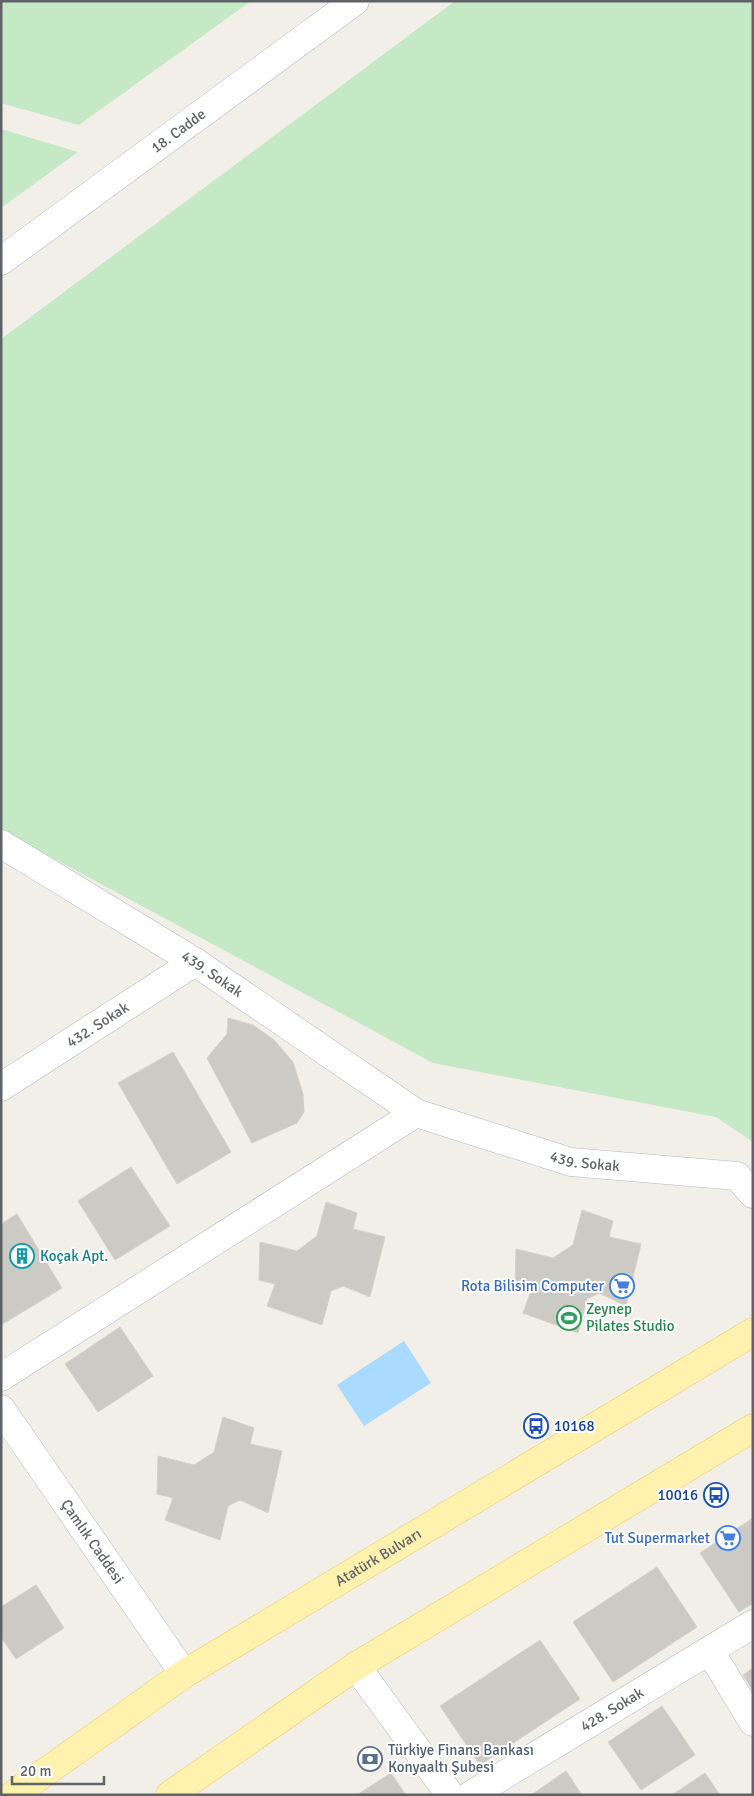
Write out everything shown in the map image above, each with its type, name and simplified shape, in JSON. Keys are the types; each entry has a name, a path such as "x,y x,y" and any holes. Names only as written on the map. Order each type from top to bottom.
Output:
{"main road":[{"name":"Atatürk Bulvarı","path":"13,1795 184,1674 753,1332"},
{"path":"170,1795 356,1666 753,1428"}],"street":[{"name":"18. Cadde","path":"1,261 355,1"},
{"name":"439. Sokak","path":"1,844 195,962 416,1113 571,1162 736,1176 753,1194"},
{"name":"432. Sokak","path":"1,1087 195,962"},
{"path":"1,1377 416,1113"},
{"name":"Çamlık Caddesi","path":"1,1409 184,1674"},
{"name":"428. Sokak","path":"470,1795 753,1624"},
{"path":"710,1651 753,1722"},
{"path":"356,1666 450,1795"}],"green space":[{"path":"1,1 251,1 79,125 1,103"},
{"path":"455,1 753,1 753,1142 716,1117 433,1063 1,830 1,339"},
{"path":"1,129 78,152 1,208"}],"water":[{"path":"404,1341 431,1383 364,1426 337,1385"}],"building":[{"path":"228,1018 253,1025 274,1040 293,1062 303,1094 304,1112 297,1123 252,1143 207,1058 227,1034"},
{"path":"173,1052 231,1152 177,1184 118,1083"},
{"path":"131,1167 170,1226 115,1260 78,1201"},
{"path":"326,1202 357,1213 353,1229 385,1237 370,1297 343,1286 331,1291 322,1325 267,1306 275,1284 259,1280 260,1242 297,1251 317,1236"},
{"path":"582,1210 613,1221 609,1237 641,1244 626,1306 599,1293 587,1299 578,1333 523,1313 531,1291 515,1287 516,1249 553,1258 573,1245"},
{"name":"Koçak Apt.","path":"17,1214 62,1288 1,1325 1,1224"},
{"path":"120,1327 153,1376 98,1412 65,1364"},
{"path":"223,1417 254,1428 250,1444 282,1451 268,1513 240,1500 228,1506 220,1540 165,1520 173,1498 157,1494 158,1456 194,1465 214,1452"},
{"path":"753,1518 753,1603 739,1612 700,1553"},
{"path":"657,1567 697,1627 613,1682 573,1622"},
{"path":"36,1585 64,1628 16,1659 1,1637 1,1607"},
{"path":"540,1640 580,1699 480,1765 440,1706"},
{"path":"753,1668 753,1691 743,1675"},
{"path":"662,1706 695,1755 641,1790 608,1742"},
{"path":"566,1771 582,1795 531,1795"},
{"path":"391,1773 406,1795 357,1795"},
{"path":"705,1773 720,1795 672,1795"}],"place":[{"name":"Koçak Apt.","path":"22,1256"},
{"name":"Rota Bilisim Computer","path":"622,1286"},
{"name":"Zeynep Pilates Studio","path":"569,1318"},
{"name":"10168","path":"536,1426"},
{"name":"10016","path":"716,1495"},
{"name":"Tut Supermarket","path":"728,1538"},
{"name":"Türkiye Finans Bankası Konyaaltı Şubesi","path":"370,1759"}]}
